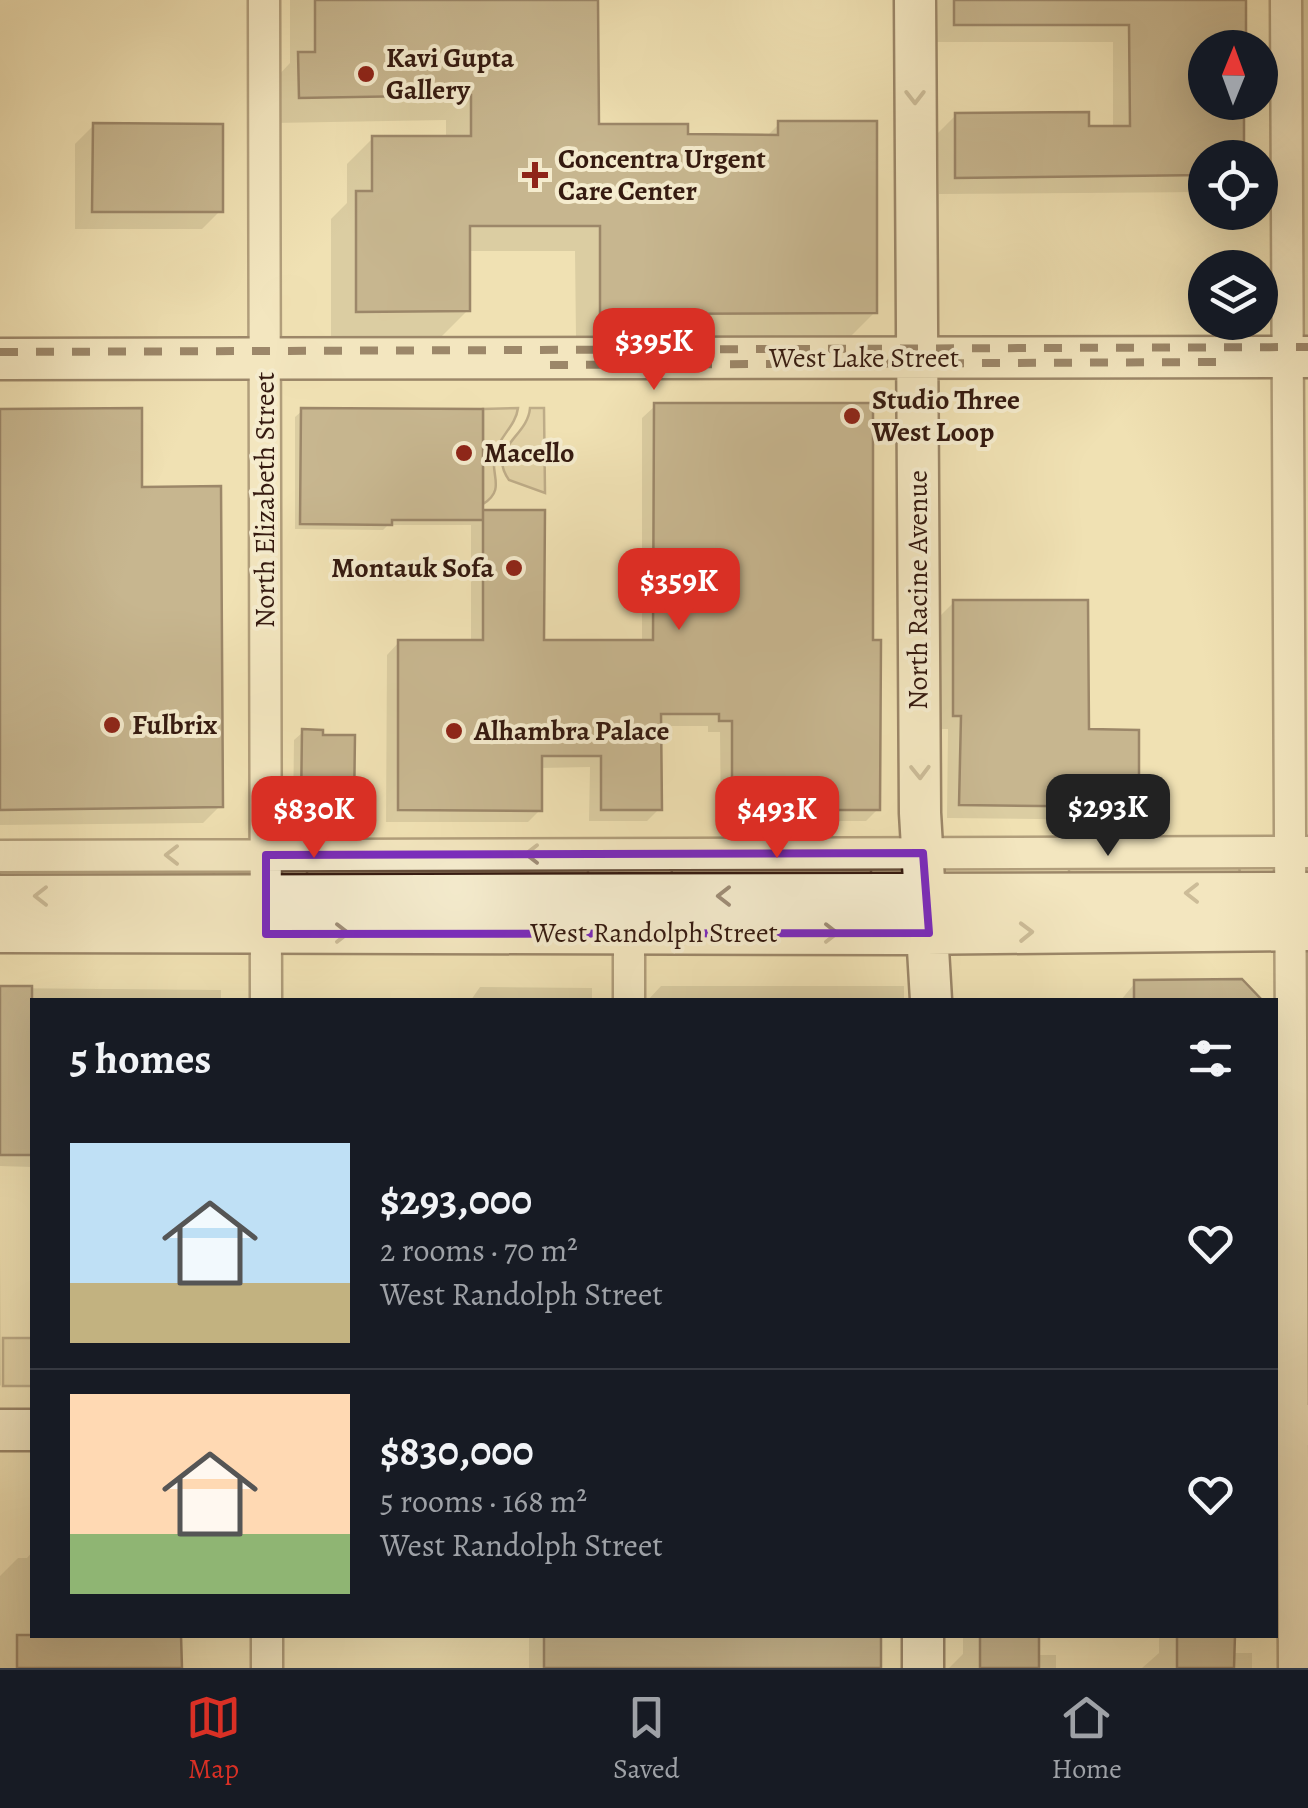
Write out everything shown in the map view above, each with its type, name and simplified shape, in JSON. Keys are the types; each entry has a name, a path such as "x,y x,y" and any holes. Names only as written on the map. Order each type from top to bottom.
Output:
{"street":[{"name":"North Elizabeth Street","path":"264,0 266,998"},
{"name":"North Racine Avenue","path":"914,0 923,853 931,998"},
{"path":"1286,0 1298,356 1294,1668"},
{"name":"West Lake Street","path":"0,360 1298,356"},
{"path":"0,856 1299,852"},
{"path":"629,854 629,998"},
{"name":"West Randolph Street","path":"0,896 266,915"},
{"name":"West Randolph Street","path":"0,932 266,915 1299,912"},
{"path":"0,1430 30,1430"},
{"path":"267,1638 267,1668"},
{"path":"923,1638 923,1668"}],"highlighted area":[{"path":"923,853 929,933 266,934 266,855"}],"shaded area":[{"path":"518,408 495,453 494,493 483,504 483,409"},
{"path":"530,408 544,408 545,493 509,480 503,469 505,451 523,427"},
{"path":"1239,866 1240,874 1069,877 1069,868"},
{"path":"871,868 871,878 671,878 672,869"},
{"path":"214,869 214,879 0,879 0,870"},
{"path":"588,869 588,878 307,878 307,870"},
{"path":"3,1338 30,1338 30,1386 3,1386"}],"building":[{"path":"315,0 598,0 599,124 688,124 688,134 778,135 778,121 877,121 877,313 600,314 600,226 470,226 470,311 356,312 356,191 372,191 372,136 471,136 471,95 299,98 298,52 315,52"},
{"path":"954,0 1246,0 1246,30 1188,30 1188,120 1244,120 1244,140 1188,140 1188,175 955,178 955,113 1089,112 1089,126 1130,126 1129,25 954,25"},
{"path":"93,123 223,124 223,212 92,212"},
{"path":"654,403 873,403 873,640 881,640 880,810 732,810 732,721 719,721 719,714 661,714 662,810 601,810 601,756 542,756 542,811 398,810 398,640 483,640 483,510 545,510 544,640 653,640"},
{"path":"142,408 142,487 221,486 223,807 0,810 0,409"},
{"path":"301,408 483,409 483,520 392,520 392,525 300,524"},
{"path":"953,600 1088,600 1089,729 1139,730 1139,807 959,805 961,716 953,716"},
{"path":"302,729 323,730 323,735 355,735 354,809 301,808"},
{"path":"1242,979 1260,998 1134,998 1134,980"},
{"path":"0,986 32,986 30,1155 0,1155"},
{"path":"17,1635 181,1638 182,1668 17,1668"},
{"path":"544,1638 881,1638 881,1668 544,1668"},
{"path":"980,1638 1039,1638 1039,1668 980,1668"},
{"path":"1177,1638 1235,1638 1234,1668 1177,1668"}],"railway":[{"path":"0,352 1308,347"},
{"path":"550,365 1225,362"}],"place":[{"name":"Kavi Gupta Gallery","path":"366,74"},
{"name":"Concentra Urgent Care Center","path":"535,175"},
{"name":"Studio Three West Loop","path":"852,416"},
{"name":"Macello","path":"464,453"},
{"name":"Montauk Sofa","path":"514,568"},
{"name":"Fulbrix","path":"112,725"},
{"name":"Alhambra Palace","path":"454,731"}]}
